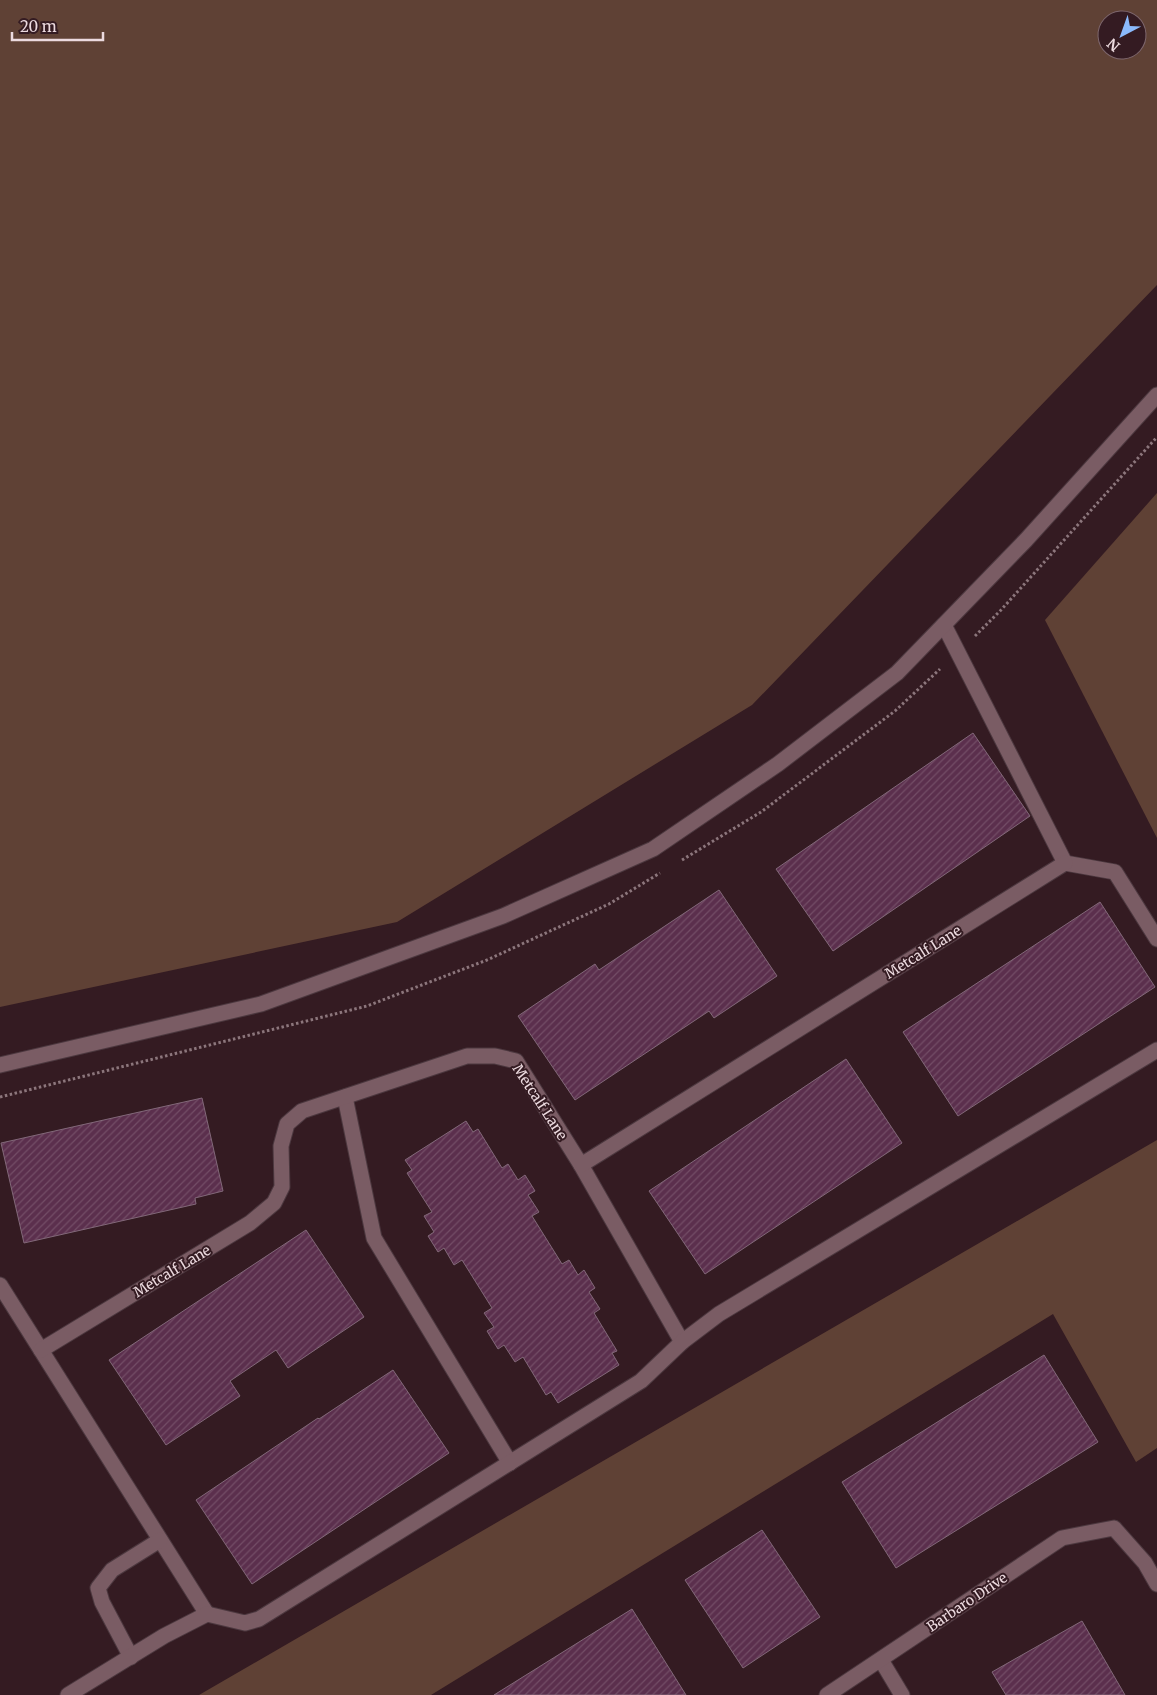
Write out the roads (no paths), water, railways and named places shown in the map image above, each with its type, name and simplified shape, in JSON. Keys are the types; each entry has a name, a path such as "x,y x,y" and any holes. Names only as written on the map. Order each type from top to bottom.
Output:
{"street":[{"path":"0,1065 261,1004 503,916 653,849 778,764 897,673 1026,540 1157,395"},
{"path":"944,625 1065,862 1114,872 1157,939"},
{"name":"Metcalf Lane","path":"41,1350 250,1223 274,1203 282,1187 280,1146 287,1124 302,1111 467,1056 495,1056 516,1061 581,1165 1065,862"},
{"path":"68,1695 164,1636 207,1614 245,1622 259,1619 641,1381 682,1342 719,1314 1157,1050"},
{"path":"345,1097 374,1238 510,1463"},
{"path":"581,1165 682,1342"},
{"path":"0,1285 207,1614"},
{"name":"Barbaro Drive","path":"827,1695 1062,1538 1114,1528 1145,1564 1157,1584"},
{"path":"131,1657 102,1602 98,1588 112,1570 160,1540"},
{"path":"881,1660 902,1695"}]}
